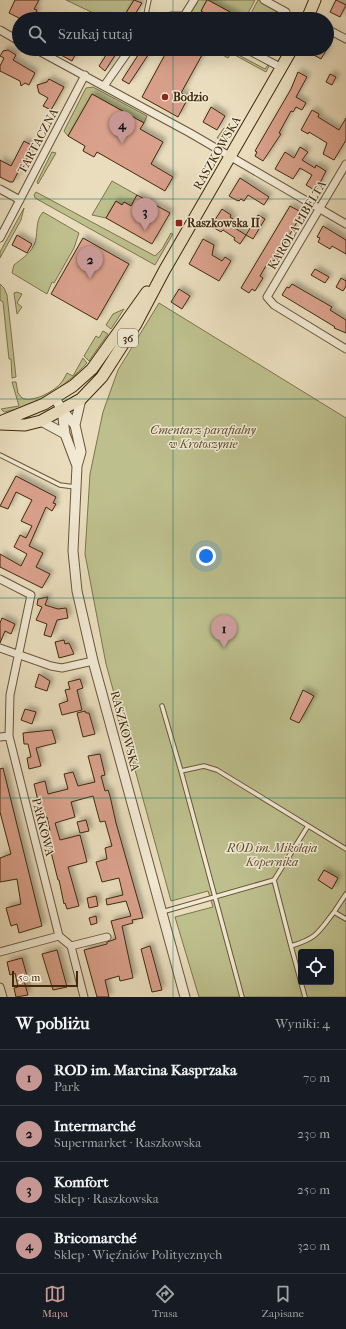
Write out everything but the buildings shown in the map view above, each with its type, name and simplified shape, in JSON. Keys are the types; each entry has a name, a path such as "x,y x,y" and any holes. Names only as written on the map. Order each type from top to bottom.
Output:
{"main road":[{"path":"311,12 315,0"},
{"name":"RASZKOWSKA","path":"62,410 81,399 102,376 119,352 136,324 164,270 288,56"},
{"name":"RASZKOWSKA","path":"55,398 73,386 92,369 127,318 164,270"},
{"name":"36","path":"0,423 55,398"},
{"name":"36","path":"0,423 25,425 40,421 62,410"}],"street":[{"path":"189,12 194,0"},
{"path":"264,0 286,12"},
{"path":"0,30 12,36"},
{"path":"334,33 346,39"},
{"path":"48,56 230,156 346,224"},
{"path":"104,86 125,56"},
{"path":"259,56 282,68"},
{"name":"TARTACZNA","path":"0,238 85,76"},
{"name":"KAROLA LIBELTA","path":"346,164 267,297 274,305 346,348"},
{"path":"0,189 20,200"},
{"name":"RASZKOWSKA","path":"55,398 74,425 81,452 77,466 73,551 77,591 93,662 185,997"},
{"path":"74,425 81,399"},
{"name":"RASZKOWSKA","path":"62,410 65,434 77,466"},
{"path":"40,421 65,434"},
{"name":"PARKOWA","path":"0,579 31,595 10,695 9,736 59,936"},
{"path":"0,648 62,668 93,662"},
{"path":"0,737 9,736"},
{"path":"0,952 59,936 71,946 84,997"},
{"path":"71,946 107,937"},
{"path":"0,987 2,997"}],"lane":[{"path":"146,12 149,0"},
{"path":"0,455 60,485 76,487"},
{"path":"162,706 242,997"},
{"path":"181,771 204,766 217,770 346,850"},
{"path":"161,912 274,880 308,826"},
{"path":"274,880 305,997"},
{"path":"291,946 310,940 321,930 346,894"},
{"path":"334,912 346,919"}],"green space":[{"path":"66,0 134,0 126,12 91,12"},
{"path":"197,0 207,0 201,11 202,12 191,12"},
{"path":"208,0 255,0 249,12 230,12"},
{"path":"258,0 276,10 276,12 252,12"},
{"path":"237,56 240,56 265,69 268,65 269,66 266,72"},
{"path":"93,87 147,116 144,123 92,94 68,136 64,131 86,88"},
{"path":"224,128 231,132 227,139 217,138"},
{"path":"52,152 56,153 38,184 37,182"},
{"path":"112,181 137,195 131,206 124,202 122,205 116,201 106,218 92,215"},
{"path":"36,192 155,256 162,249 171,233 173,234 155,265 35,198 34,195"},
{"path":"24,208 21,220 0,258 0,252"},
{"path":"43,212 79,233 74,248 54,283 52,282 47,294 12,273 14,265 27,254 34,245 38,220"},
{"path":"0,284 4,288 7,295 16,377 12,378 11,359 9,359 3,302 0,300"},
{"path":"17,292 22,294 17,303 22,307 17,314 14,293"},
{"path":"159,303 346,418 346,997 199,997 175,917 213,907 208,891 171,901 106,664 85,554 90,474 103,412 118,370"},
{"path":"124,309 111,329 106,325 113,314"},
{"path":"103,331 108,334 89,361 84,356 96,336 99,338"},
{"path":"83,358 87,363 69,380 49,394 39,400 16,409 4,412 1,409 19,406 12,382 16,382 18,393 22,398 37,398 57,387 67,373 73,376"}],"place":[{"name":"Bodzio","path":"165,97"},
{"name":"Bricomarché","path":"122,144"},
{"name":"Raszkowska II","path":"179,223"},
{"name":"Komfort","path":"145,231"},
{"name":"Intermarché","path":"90,279"},
{"name":"ROD im. Marcina Kasprzaka","path":"224,648"}],"park label":[{"name":"Cmentarz parafialny w Krotoszynie","path":"203,437"},
{"name":"ROD im. Mikołaja Kopernika","path":"272,855"}]}
